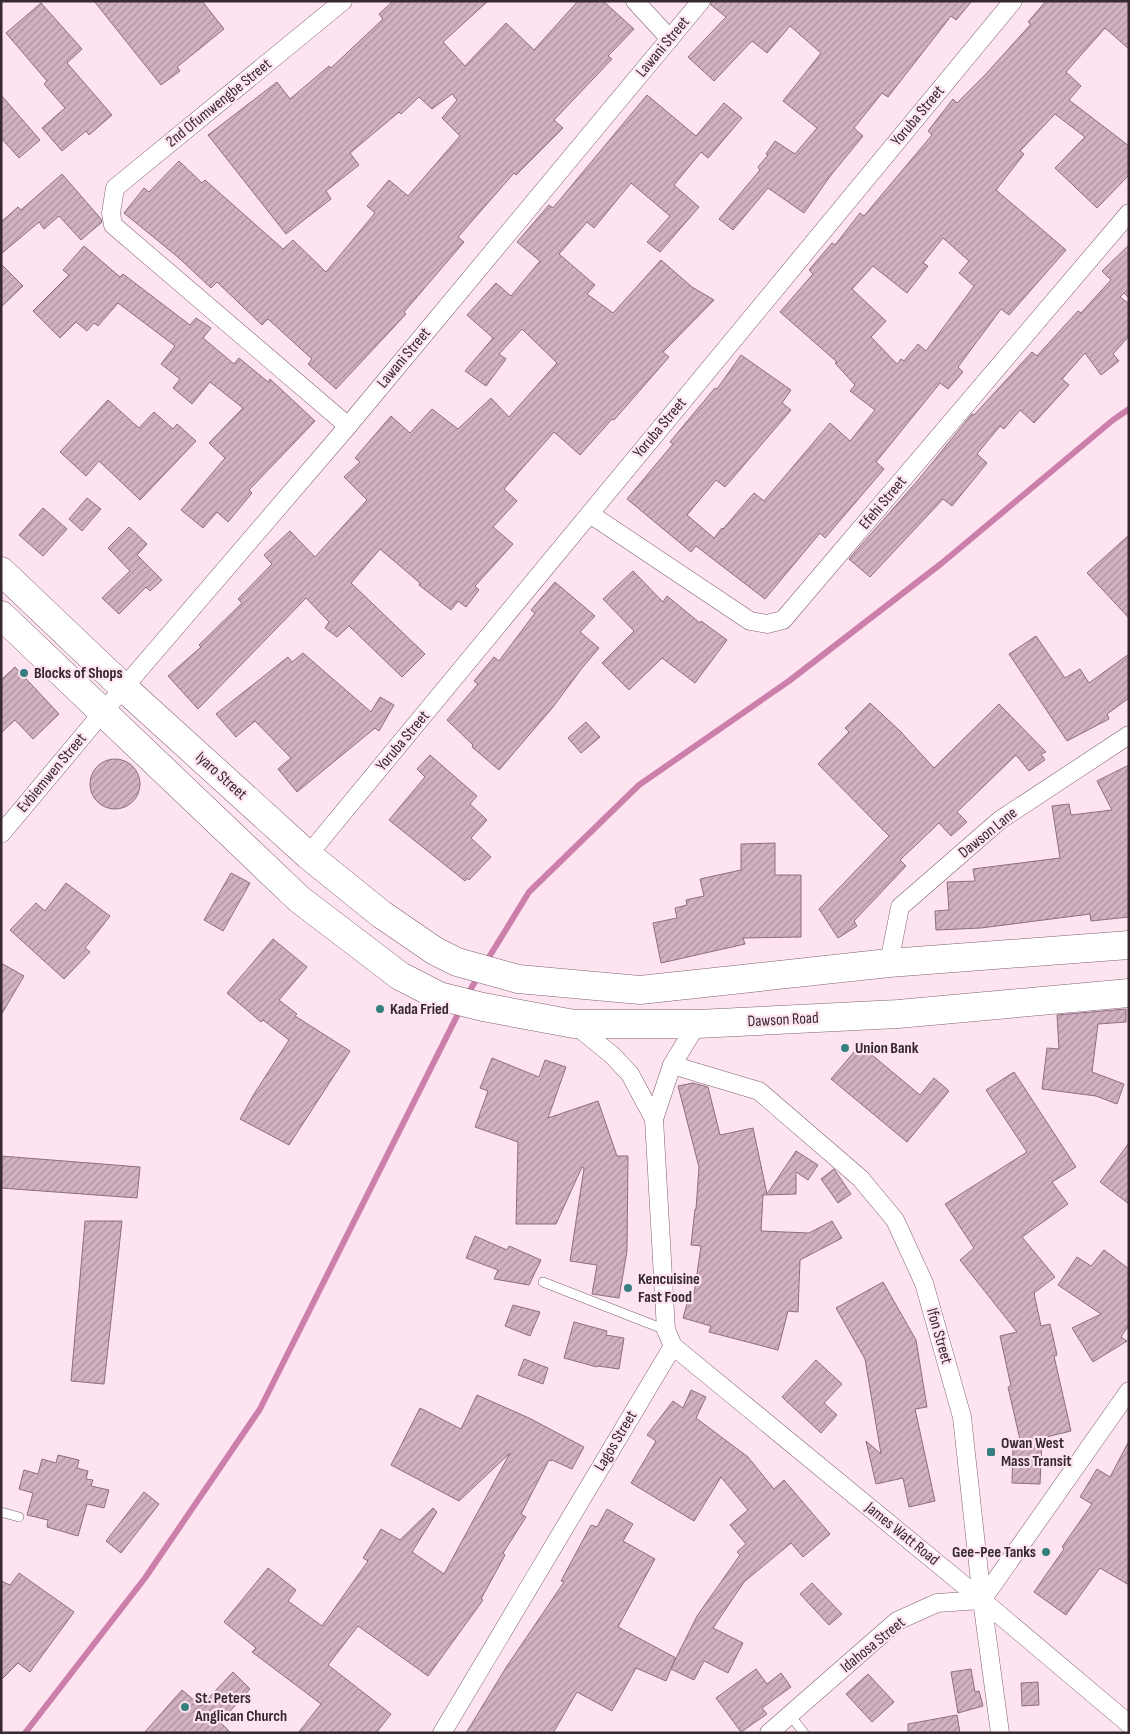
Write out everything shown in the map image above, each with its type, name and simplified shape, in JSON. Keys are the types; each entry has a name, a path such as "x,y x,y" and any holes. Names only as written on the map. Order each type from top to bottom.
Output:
{"highway":[{"name":"Iyaro Street","path":"1,570 124,688 308,855 381,914 435,951 458,962 518,979 640,990 889,963"},
{"path":"1,615 103,712"},
{"name":"Dawson Road","path":"103,712 299,899 400,976 439,996 483,1007 574,1024 697,1024 898,1014 1129,993"},
{"path":"889,963 1129,945"}],"street":[{"name":"2nd Ofumwengbe Street","path":"343,1 115,188 111,213 113,225 348,426"},
{"path":"635,1 670,39"},
{"name":"Lawani Street","path":"103,712 348,426 701,1"},
{"name":"Yoruba Street","path":"308,855 1013,1"},
{"name":"Efehi Street","path":"590,514 750,621 767,624 783,620 1129,213"},
{"name":"Evbiemwen Street","path":"1,834 103,712"},
{"name":"Dawson Lane","path":"889,963 900,907 1000,820 1129,736"},
{"path":"574,1024 612,1055 630,1074 654,1119"},
{"path":"669,1338 654,1119 672,1065 697,1024"},
{"name":"Ifon Street","path":"672,1065 759,1091 860,1178 895,1220 924,1283 962,1417 982,1600 1000,1733"},
{"name":"James Watt Road","path":"669,1338 1129,1724"},
{"name":"Lagos Street","path":"442,1733 669,1338"},
{"path":"982,1600 1129,1391"},
{"name":"Idahosa Street","path":"769,1733 897,1621 937,1603 982,1600"}],"lane":[{"path":"543,1282 669,1338"},
{"path":"1,1512 19,1518"},
{"path":"790,1715 804,1733"}],"building":[{"path":"94,1 202,1 224,29 177,67 180,71 161,85"},
{"path":"393,1 488,1 443,42 465,66 506,23 534,50 578,1 603,1 634,29 608,56 612,59 554,120 563,128 516,175 514,173 458,237 464,242 404,312 406,314 336,389 308,364 312,359 268,319 262,325 217,282 211,288 179,258 124,213 144,188 149,192 179,161 202,183 205,180 283,249 293,240 326,272 375,213 367,206 389,180 408,196 460,136 442,118 457,100 452,94 432,109 419,97 401,114 399,112 350,153 359,165 326,191 331,199 286,234 208,135 277,82 290,99 329,66 331,68 383,19 379,14"},
{"path":"711,1 972,1 956,20 951,16 888,97 882,93 854,128 863,136 831,175 804,213 768,188 733,230 719,219 760,170 758,167 768,155 766,154 775,141 795,154 817,128 783,101 821,53 790,26 767,53 752,41 714,81 688,57 726,17 711,5"},
{"path":"1046,1 1129,1 1129,49 1105,28 1066,72 1081,86 1069,100 1129,146 1129,175 1097,208 1055,168 1085,137 1055,114 1020,151 1024,154 996,190 1066,250 1009,315 1001,309 958,367 963,372 948,389 940,383 876,462 884,469 825,538 820,533 765,599 696,546 691,552 627,499 673,444 670,442 715,388 717,389 741,355 791,390 782,403 791,410 725,487 716,480 687,515 714,538 754,493 764,501 830,423 850,441 875,410 850,391 855,385 835,363 837,362 780,312 813,274 809,270 832,243 835,245 860,213 864,216 932,135 928,131 953,99 957,103 985,75 1031,24 1028,22","holes":["943,238 969,261 959,273 974,286 926,351 918,344 904,361 901,359 897,364 871,337 886,321 852,289 873,266 907,293 928,266 923,263"]},
{"path":"41,3 82,49 67,63 112,115 89,135 86,131 62,151 42,128 65,108 44,84 47,81 6,33"},
{"path":"1,95 40,140 19,158 1,138"},
{"path":"647,95 696,136 724,103 742,118 708,158 701,152 674,185 699,207 660,252 647,242 670,216 631,183 594,228 587,222 559,254 595,285 587,294 613,313 661,260 692,287 714,300 663,352 669,357 614,420 612,419 580,455 554,432 504,489 517,501 493,527 513,544 475,586 479,590 466,607 458,601 451,610 419,585 420,583 380,549 351,583 425,654 402,677 349,626 337,637 325,628 329,622 306,598 198,709 168,676 201,647 199,645 242,603 238,599 272,564 264,555 290,531 315,557 367,500 344,477 360,462 355,458 391,416 410,433 432,409 458,429 491,398 509,417 557,363 522,329 499,354 506,359 486,386 465,371 493,338 467,315 496,283 511,296 540,261 517,242 549,205 553,208"},
{"path":"62,174 102,222 81,240 59,216 44,229 39,222 1,254 1,222 18,207 21,210"},
{"path":"1129,245 1129,298 1124,293 1120,297 1129,304 1129,336 1113,354 1119,361 1101,375 1085,353 1062,379 1069,385 1034,423 1020,410 1004,429 1000,426 977,454 987,463 952,506 943,499 870,577 849,559 919,479 972,414 974,415 1032,352 1037,356 1078,311 1081,313 1111,280 1102,271"},
{"path":"84,246 120,277 123,274 190,325 196,318 211,328 203,338 234,364 239,358 268,382 270,379 315,421 249,490 252,493 228,522 217,512 203,528 181,510 225,458 209,443 243,408 210,382 192,404 173,388 180,379 161,364 175,346 118,303 98,326 94,323 87,331 76,322 60,338 33,311 69,275 63,270"},
{"path":"1,264 23,286 1,307"},
{"path":"108,400 139,428 154,412 173,429 177,424 196,441 140,500 99,461 86,476 60,452"},
{"path":"87,498 101,509 82,531 69,519"},
{"path":"43,508 67,529 43,556 19,535"},
{"path":"129,527 147,544 137,555 162,580 150,591 146,587 119,614 102,598 130,571 108,548"},
{"path":"1129,535 1129,618 1087,573"},
{"path":"633,571 663,602 667,596 700,623 701,621 727,640 695,683 662,658 629,690 602,663 634,631 603,599"},
{"path":"555,582 595,616 580,632 599,648 553,707 499,770 472,747 473,745 447,720 478,684 474,681 494,657 499,661 535,613 531,610"},
{"path":"1036,636 1065,678 1080,669 1089,683 1129,654 1129,698 1107,714 1109,719 1067,741 1009,654"},
{"path":"303,653 371,712 380,697 394,705 379,731 375,728 297,792 278,769 291,758 255,721 236,737 216,714 288,657 292,662"},
{"path":"15,667 59,714 33,739 15,720 1,733 1,680"},
{"path":"870,703 900,731 934,768 999,704 1046,752 1041,754 1045,760 1029,771 1016,755 957,812 967,822 951,836 939,823 900,860 906,866 854,921 857,926 838,938 819,909 889,836 818,764 849,732 845,728"},
{"path":"586,722 600,737 581,753 568,738"},
{"path":"430,755 477,796 470,804 487,820 471,838 491,857 469,880 467,878 465,881 389,820 425,777 417,769"},
{"path":"115,759 125,761 133,766 138,774 140,784 138,794 133,802 125,807 115,809 105,807 97,802 92,794 90,784 92,774 97,766 105,761"},
{"path":"1129,765 1129,917 1091,921 1090,914 981,928 936,930 935,911 949,910 947,882 975,881 973,869 1060,858 1052,806 1069,804 1071,815 1112,810 1097,781"},
{"path":"775,843 775,875 801,875 801,937 743,938 745,944 661,963 653,923 677,918 675,908 687,905 686,900 704,896 700,879 741,870 741,844"},
{"path":"231,873 250,883 223,931 204,920"},
{"path":"66,883 110,916 85,948 90,952 64,979 10,930 36,903 45,911"},
{"path":"273,939 307,967 279,1000 297,1014 295,1016 350,1051 289,1145 240,1119 289,1040 263,1020 261,1022 227,993"},
{"path":"1,963 24,976 1,1015"},
{"path":"1126,1009 1126,1022 1098,1024 1092,1072 1124,1084 1117,1104 1096,1096 1042,1089 1047,1048 1059,1049 1057,1015"},
{"path":"860,1045 920,1095 934,1078 949,1091 907,1142 831,1079"},
{"path":"492,1058 539,1077 545,1060 566,1067 548,1118 598,1101 617,1156 628,1156 627,1251 619,1298 592,1294 597,1265 570,1261 584,1168 582,1167 556,1224 516,1224 518,1142 475,1127 488,1091 480,1088"},
{"path":"1014,1072 1076,1167 1052,1182 1068,1204 1022,1237 1055,1277 1034,1293 1041,1326 1050,1324 1057,1355 1054,1356 1071,1431 1042,1438 1040,1484 1012,1483 1013,1443 1021,1444 1008,1387 1011,1386 1000,1336 1017,1332 960,1260 974,1248 945,1204 1027,1152 986,1090"},
{"path":"693,1083 708,1087 720,1135 753,1128 767,1194 796,1151 818,1165 808,1180 796,1172 796,1194 763,1195 761,1231 809,1233 832,1221 842,1238 800,1260 798,1312 788,1311 778,1350 709,1332 711,1326 683,1318 690,1293 694,1294 701,1246 691,1245 699,1167 678,1086"},
{"path":"1129,1143 1129,1204 1100,1182"},
{"path":"1,1156 140,1167 137,1198 1,1188"},
{"path":"834,1169 851,1194 838,1203 821,1179"},
{"path":"85,1221 122,1221 104,1384 71,1381"},
{"path":"475,1236 507,1250 509,1246 541,1260 529,1285 494,1279 498,1270 466,1258"},
{"path":"1104,1250 1129,1269 1129,1325 1121,1337 1127,1341 1093,1362 1072,1328 1101,1314 1058,1285 1077,1257 1091,1266"},
{"path":"883,1282 916,1340 927,1407 915,1409 935,1501 909,1507 903,1478 876,1484 866,1441 881,1454 865,1359 836,1308"},
{"path":"513,1305 540,1312 530,1336 505,1326"},
{"path":"574,1322 607,1331 606,1335 624,1338 619,1369 597,1367 564,1358"},
{"path":"524,1359 548,1368 543,1384 518,1375"},
{"path":"816,1360 842,1384 824,1403 837,1415 821,1433 782,1397"},
{"path":"691,1390 706,1397 696,1418 748,1457 774,1489 784,1480 830,1534 803,1557 791,1543 744,1582 713,1628 743,1643 728,1673 704,1661 694,1680 671,1669 666,1681 636,1668 612,1711 577,1692 553,1733 466,1733 507,1666 564,1582 561,1581 591,1525 597,1527 607,1509 633,1524 623,1541 655,1559 618,1627 676,1658 697,1616 740,1555 737,1552 746,1544 730,1525 748,1510 721,1477 694,1521 631,1483 656,1441 647,1435 673,1401 683,1408"},
{"path":"477,1395 529,1418 584,1447 572,1469 549,1460 521,1514 526,1517 503,1553 505,1555 481,1599 483,1600 428,1676 358,1626 328,1665 391,1714 376,1733 298,1733 321,1704 252,1652 256,1648 224,1622 268,1568 296,1590 288,1601 322,1626 368,1561 363,1558 381,1529 400,1540 433,1508 437,1512 412,1552 444,1574 510,1453 459,1501 391,1465 420,1408 461,1429"},
{"path":"1129,1441 1129,1585 1100,1568 1066,1615 1034,1592 1092,1504 1080,1497 1097,1469 1110,1477"},
{"path":"58,1455 79,1460 77,1468 88,1471 86,1479 93,1480 91,1486 109,1490 104,1508 87,1504 78,1536 47,1527 48,1520 27,1515 33,1493 19,1489 24,1470 38,1474 42,1459 56,1463"},
{"path":"144,1492 159,1504 121,1553 106,1541"},
{"path":"19,1573 74,1612 30,1672 18,1663 1,1680 1,1581 10,1585"},
{"path":"812,1583 842,1614 829,1625 800,1594"},
{"path":"756,1669 767,1684 781,1673 791,1687 762,1708 767,1714 741,1732 716,1698"},
{"path":"971,1669 975,1692 979,1691 983,1706 958,1713 951,1672"},
{"path":"233,1672 250,1689 220,1722 231,1733 144,1733 182,1690 201,1706"},
{"path":"868,1674 894,1702 872,1722 846,1694"},
{"path":"1038,1682 1039,1705 1022,1706 1021,1683"},
{"path":"957,1715 960,1733 908,1733 908,1724"}],"waterway":[{"path":"486,962 529,892 639,785 789,681 942,563 1113,420 1129,409"},
{"path":"466,997 479,975"},
{"path":"25,1733 145,1578 260,1409 461,1008"}],"place":[{"name":"Blocks of Shops","path":"24,673"},
{"name":"Kada Fried","path":"380,1009"},
{"name":"Union Bank","path":"845,1048"},
{"name":"Kencuisine Fast Food","path":"628,1288"},
{"name":"Owan West Mass Transit","path":"991,1452"},
{"name":"Gee-Pee Tanks","path":"1046,1552"},
{"name":"St. Peters Anglican Church","path":"185,1707"}]}
